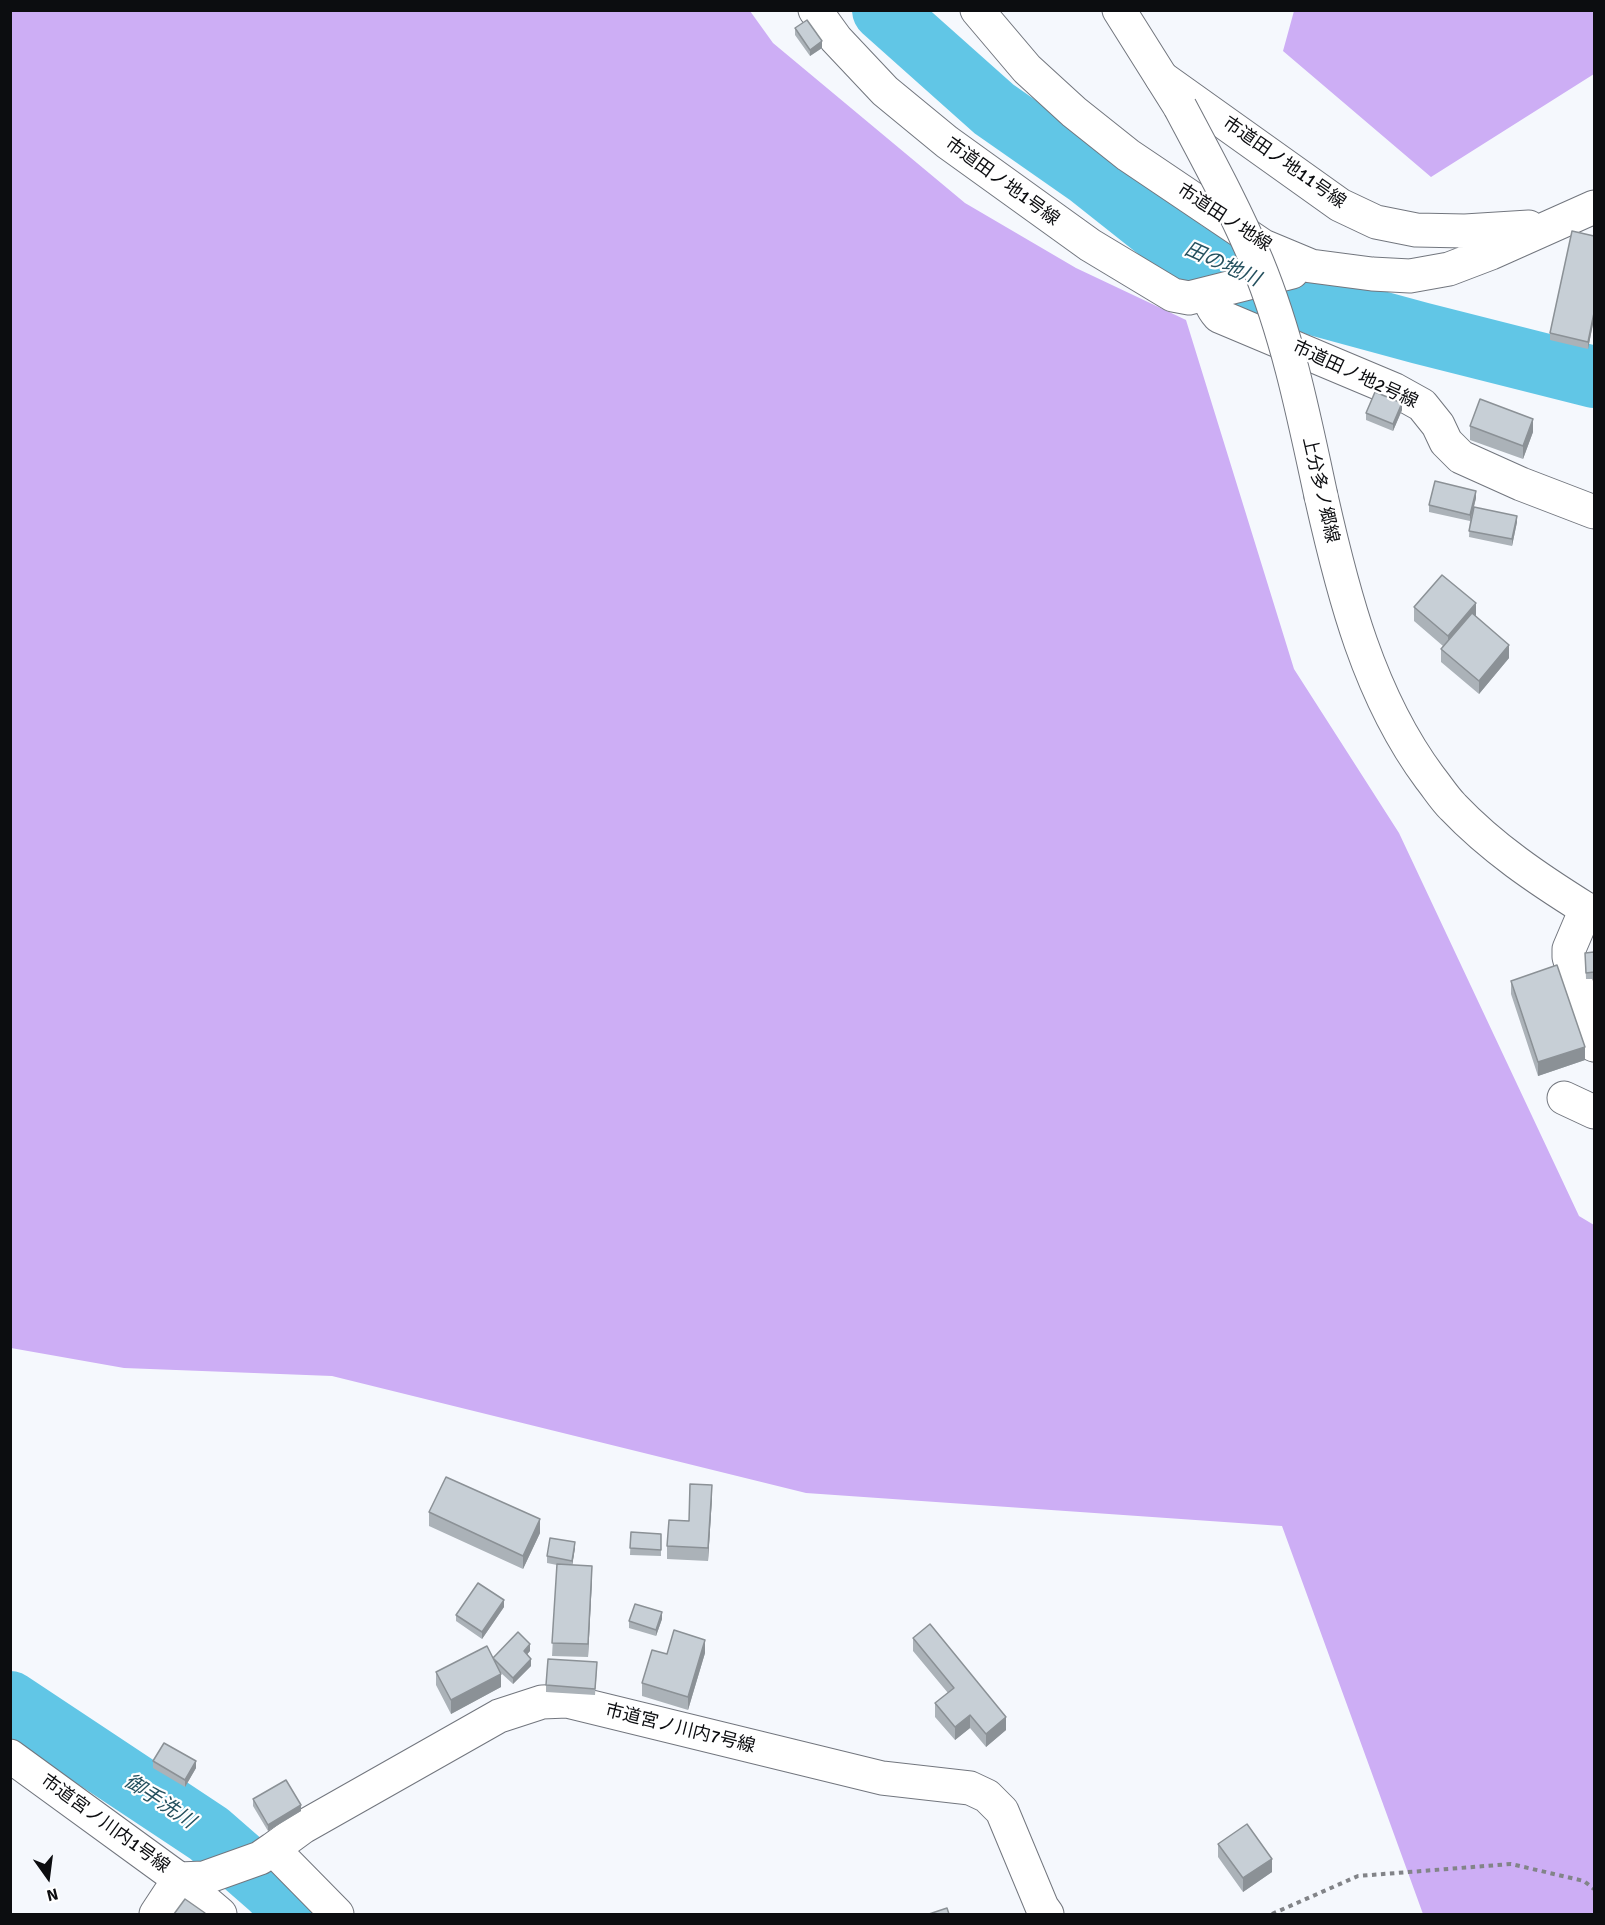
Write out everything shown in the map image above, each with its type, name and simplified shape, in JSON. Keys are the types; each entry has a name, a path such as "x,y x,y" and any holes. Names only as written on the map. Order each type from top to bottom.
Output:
{"street":[{"name":"市道田ノ地1号線","path":"814,10 836,39 885,91 947,142 1017,195 1090,245 1173,295 1189,298 1271,279 1311,266"},
{"name":"市道田ノ地線","path":"977,10 1027,69 1074,112 1128,155 1263,246 1311,266 1371,274 1410,276 1449,269 1582,215"},
{"name":"上分多ノ郷線","path":"1119,10 1180,106 1235,212 1258,263 1298,393 1345,594 1360,641 1400,732 1419,763 1451,806 1495,847 1536,877 1590,910"},
{"name":"市道田ノ地11号線","path":"1162,78 1340,205 1376,222 1416,230 1509,230 1582,215"},
{"name":"市道田ノ地2号線","path":"1217,291 1210,300 1212,308 1219,316 1395,390 1422,405 1438,425 1446,442 1461,457 1521,484 1594,512"},
{"path":"1590,910 1569,949 1569,957 1594,1045"},
{"path":"1564,1098 1594,1112"},
{"name":"市道宮ノ川内7号線","path":"191,1878 266,1853 303,1827 499,1716 542,1702 567,1701 882,1778 970,1788 987,1796 1002,1811 1047,1914"},
{"name":"市道宮ノ川内1号線","path":"10,1756 191,1878 220,1914"},
{"path":"266,1853 337,1914"},
{"path":"156,1914 191,1878"}],"path":[{"path":"1272,1914 1358,1876 1510,1864 1584,1881 1594,1889"}],"shaded area":[{"path":"10,11 750,11 773,43 965,203 1076,268 1186,320 1294,669 1399,833 1579,1216 1594,1225 1594,1914 1423,1914 1282,1526 806,1493 332,1376 124,1368 11,1348"},
{"path":"1294,11 1594,11 1594,74 1431,177 1283,51"}],"building":[{"path":"807,20 822,41 810,50 795,28"},
{"path":"1572,231 1594,236 1594,313 1588,342 1550,333"},
{"path":"1375,392 1402,403 1393,424 1366,413"},
{"path":"1480,399 1533,419 1523,446 1470,426"},
{"path":"1435,481 1476,491 1470,515 1429,505"},
{"path":"1474,507 1517,516 1512,539 1469,531"},
{"path":"1442,575 1476,603 1448,636 1414,607"},
{"path":"1472,613 1509,645 1479,681 1441,649"},
{"path":"1594,952 1594,972 1586,973 1585,953"},
{"path":"1557,965 1585,1047 1538,1062 1511,981"},
{"path":"446,1477 540,1519 523,1556 429,1512"},
{"path":"690,1484 712,1485 708,1548 667,1546 669,1520 689,1521"},
{"path":"631,1532 661,1534 661,1550 630,1548"},
{"path":"550,1538 575,1542 572,1561 547,1556"},
{"path":"557,1564 592,1566 588,1644 552,1643"},
{"path":"478,1583 504,1600 482,1632 456,1615"},
{"path":"635,1604 662,1612 656,1630 629,1621"},
{"path":"930,1624 1006,1717 986,1734 970,1715 955,1727 935,1703 954,1688 913,1638"},
{"path":"674,1630 705,1640 688,1697 642,1683 652,1650 667,1654"},
{"path":"518,1632 530,1644 524,1651 531,1659 513,1678 493,1658"},
{"path":"487,1646 501,1674 451,1700 436,1672"},
{"path":"548,1659 597,1662 595,1689 546,1685"},
{"path":"164,1743 196,1761 185,1780 153,1761"},
{"path":"286,1780 301,1805 268,1825 253,1799"},
{"path":"1247,1824 1272,1859 1243,1878 1218,1844"},
{"path":"185,1899 205,1913 174,1914"},
{"path":"947,1908 949,1914 929,1914"}],"waterway":[{"name":"田の地川","path":"883,10 994,109 1087,174 1188,254 1317,305 1594,377"},
{"name":"御手洗川","path":"10,1702 209,1834 297,1914"}]}
